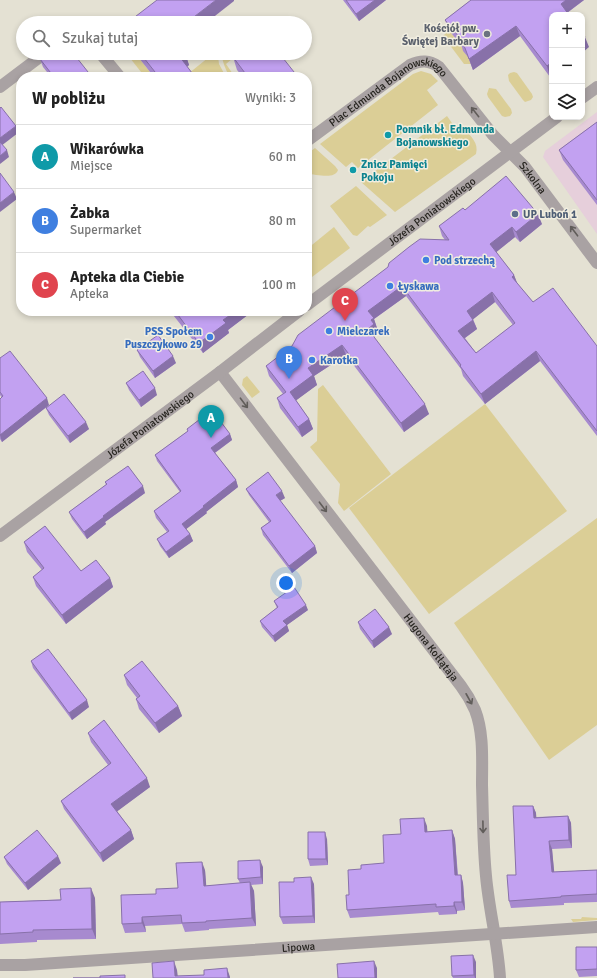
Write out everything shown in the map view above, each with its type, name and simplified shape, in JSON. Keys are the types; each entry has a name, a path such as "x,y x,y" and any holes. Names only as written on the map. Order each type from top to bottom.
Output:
{"street":[{"path":"20,72 36,60"},
{"path":"106,60 116,72"},
{"name":"Plac Edmunda Bojanowskiego","path":"312,137 410,65 418,61 426,61 439,67 493,135 510,152"},
{"path":"0,87 16,75"},
{"path":"585,96 597,87"},
{"name":"Józefa Poniatowskiego","path":"312,301 553,120"},
{"name":"Szkolna","path":"510,152 525,166 597,263"},
{"name":"Józefa Poniatowskiego","path":"0,536 293,316"},
{"name":"Hugona Kołłątaja","path":"220,372 470,698 475,711 480,737 483,845 488,900 495,934 500,978"},
{"name":"Lipowa","path":"0,965 25,965 597,927"}],"shaded area":[{"path":"449,30 465,50 464,51 471,64 464,64 443,36"},
{"path":"132,60 141,60 150,72 141,72"},
{"path":"205,60 218,60 223,72 190,72"},
{"path":"223,60 231,60 226,64 232,72 227,72"},
{"path":"421,71 431,74 438,81 427,90 438,105 358,168 352,162 346,167 320,144 413,74"},
{"path":"514,72 517,73 532,94 533,97 531,100 525,102 509,81 508,75"},
{"path":"489,88 496,89 511,109 512,113 510,116 502,116 488,97 487,94"},
{"path":"597,112 597,234 543,157 545,151"},
{"path":"447,116 459,133 465,129 472,138 477,150 476,154 395,212 361,182"},
{"path":"315,148 335,166 338,170 336,173 329,176 312,175 312,150"},
{"path":"356,186 387,215 370,227 368,226 357,236 353,235 330,206"},
{"path":"334,227 350,248 312,277 312,245"},
{"path":"247,376 260,392 252,398 242,385 243,379"},
{"path":"323,385 391,474 344,511 338,503 340,484 310,447 317,441 318,389"},
{"path":"485,404 567,511 429,614 349,508"},
{"path":"597,518 597,725 549,760 454,623"},
{"path":"582,917 597,918 597,920 573,922 571,919 581,919"}],"building":[{"path":"157,0 216,0 195,16 136,16"},
{"path":"346,0 375,0 356,14"},
{"path":"471,0 566,0 561,4 567,12 549,12 549,64 547,66 516,26 469,59 460,40 461,39 445,20"},
{"path":"41,60 79,60 88,72 50,72"},
{"path":"146,60 182,60 191,72 155,72"},
{"path":"235,60 285,60 294,72 244,72"},
{"path":"1,107 16,126 0,138 0,108"},
{"path":"597,122 597,200 559,150"},
{"path":"0,142 7,150 0,156"},
{"path":"0,173 14,192 0,203"},
{"path":"506,176 538,214 516,232 512,227 490,244 514,275 512,277 533,302 553,288 597,346 597,431 536,351 481,394 402,286 368,311 374,318 371,320 374,324 368,329 425,404 401,423 342,345 308,368 313,375 290,392 309,419 298,427 277,398 286,392 266,366 292,346 298,335 388,267 389,263 420,239 449,240 439,226 463,208 465,210","holes":["492,292 515,323 476,353 458,331 473,320 467,311"]},
{"path":"179,316 229,316 223,320 226,323 199,343"},
{"path":"158,335 173,356 153,371 137,350"},
{"path":"10,351 47,398 0,435 0,399 3,396 0,392 0,358"},
{"path":"143,371 155,388 139,400 126,383"},
{"path":"64,394 86,422 68,436 46,408"},
{"path":"212,410 230,434 211,448 236,480 182,524 190,534 166,552 157,539 169,531 154,511 181,491 155,455 188,431 187,429"},
{"path":"128,466 143,486 84,532 69,512 107,484 105,482"},
{"path":"268,472 282,491 276,495 315,546 289,566 261,528 271,521 246,489"},
{"path":"45,526 81,571 96,560 110,578 62,615 33,577 44,568 24,542"},
{"path":"294,587 306,605 283,621 287,625 273,636 260,621 278,607 274,601"},
{"path":"375,609 389,627 372,641 358,622"},
{"path":"48,649 87,700 69,713 31,661"},
{"path":"142,661 178,706 155,723 136,699 140,696 124,675"},
{"path":"104,720 147,778 111,804 131,830 100,853 61,801 111,763 88,733"},
{"path":"513,806 533,806 534,818 568,816 569,840 549,841 552,872 597,870 597,894 509,901 507,875 516,875"},
{"path":"424,818 425,832 452,830 455,875 461,875 462,902 454,902 454,906 436,907 436,904 347,910 346,895 349,895 348,870 361,869 361,865 384,863 383,835 401,834 400,819"},
{"path":"37,830 58,856 25,883 4,857"},
{"path":"308,832 325,832 326,859 308,859"},
{"path":"260,860 261,877 238,879 238,861"},
{"path":"202,862 204,886 250,882 252,918 182,923 181,915 142,917 142,923 122,924 121,895 156,894 156,889 178,888 176,863"},
{"path":"311,877 313,916 280,917 279,882 294,882 294,878"},
{"path":"91,888 92,929 33,930 33,932 0,934 0,902 61,900 60,889"},
{"path":"576,947 597,947 597,969 576,970"},
{"path":"473,955 474,975 452,976 451,956"},
{"path":"174,961 175,976 204,975 204,970 227,968 228,978 153,978 152,963"},
{"path":"374,961 375,978 338,978 337,964"},
{"path":"125,975 125,978 100,978 100,976"}],"place":[{"name":"Kościół pw. Świętej Barbary","path":"487,34"},
{"name":"Pomnik bł. Edmunda Bojanowskiego","path":"388,135"},
{"name":"Znicz Pamięci Pokoju","path":"353,170"},
{"name":"UP Luboń 1","path":"515,214"},
{"name":"Pod strzechą","path":"426,260"},
{"name":"Łyskawa","path":"390,286"},
{"name":"Apteka dla Ciebie","path":"345,321"},
{"name":"Mielczarek","path":"329,331"},
{"name":"PSS Społem Puszczykowo 29","path":"210,337"},
{"name":"Karotka","path":"312,360"},
{"name":"Żabka","path":"289,379"},
{"name":"Wikarówka","path":"211,438"}]}
